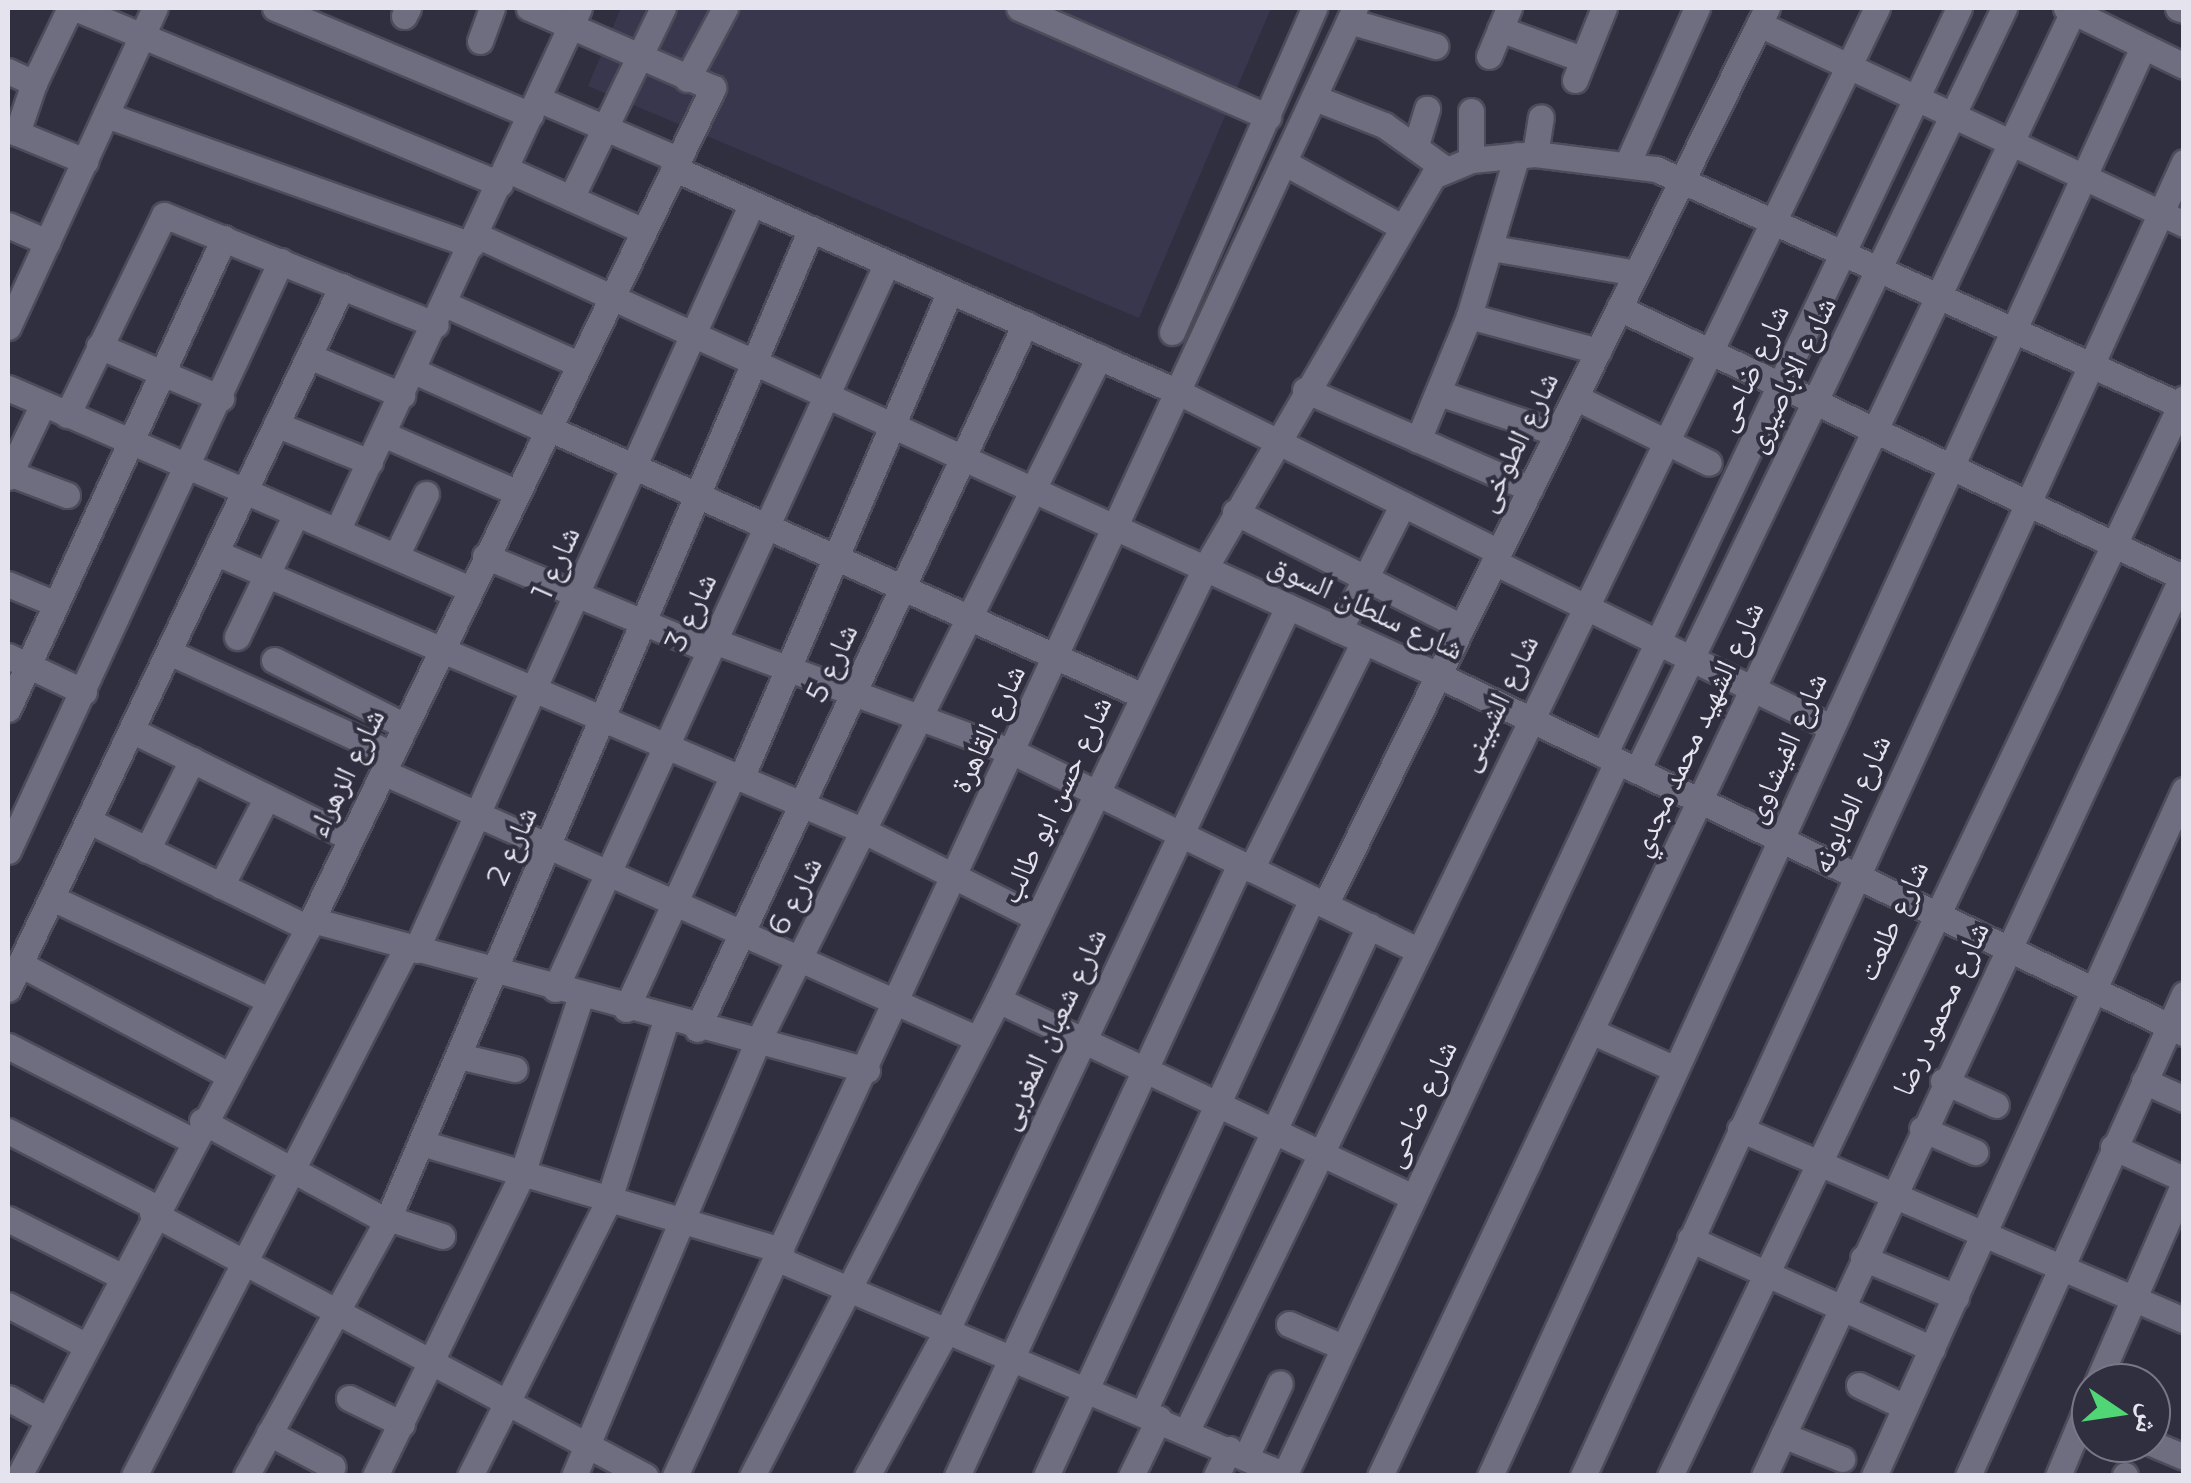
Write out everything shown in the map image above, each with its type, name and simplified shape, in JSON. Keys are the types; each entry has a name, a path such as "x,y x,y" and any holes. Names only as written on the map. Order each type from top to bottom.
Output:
{"street":[{"path":"85,161 18,133 34,82 72,8 503,176 571,198 642,230"},
{"path":"8,323 154,8"},
{"path":"275,8 534,107 604,128 752,203 1180,393 1403,504 1582,605 1831,727"},
{"path":"480,41 492,8"},
{"path":"529,8 575,17 639,57 688,79 724,8"},
{"path":"571,198 663,8"},
{"path":"1019,8 1268,116"},
{"path":"1172,332 1314,8"},
{"path":"1490,56 1504,18 1579,70 1604,8"},
{"path":"1628,162 1697,8"},
{"name":"شارع الشبينى","path":"1187,1430 1527,718 1711,352 1877,8"},
{"name":"شارع ضاحى","path":"1285,1475 1412,1197 1620,763 1658,642 1958,8"},
{"name":"شارع الاباصيرى","path":"1620,763 1692,659 2004,8"},
{"path":"2069,9 2184,66"},
{"name":"شارع الشهيد محمد مجدي","path":"1380,1476 2010,142 2069,9"},
{"path":"1352,14 1436,46"},
{"name":"شارع القاهرة","path":"675,1476 867,1070 1352,14"},
{"path":"1763,16 1849,66 2184,224"},
{"name":"شارع الطوخى","path":"1046,1476 1217,1097 1438,675 1763,16"},
{"path":"337,531 575,17"},
{"name":"شارع الفيشاوى","path":"1490,1476 1948,466 2143,47"},
{"path":"8,71 34,82"},
{"name":"شارع الزهراء","path":"20,1476 154,1210 310,924 608,296 713,88 688,79"},
{"path":"1315,98 1416,145 1444,168 1470,160 1526,155 1628,162 1684,177 2182,403"},
{"path":"1416,145 1427,109"},
{"path":"1470,160 1472,112"},
{"name":"شارع سلطان السوق","path":"106,115 410,231 474,240 608,296 1438,675 2176,1030"},
{"path":"1418,440 1470,316 1540,117"},
{"name":"شارع الطابونه","path":"1583,1476 1854,875 2184,162"},
{"path":"1285,163 1400,226"},
{"name":"شارع حسن ابو طالب","path":"761,1473 998,1000 1141,695 1234,512 1400,226 1444,168"},
{"name":"شارع 1","path":"134,1476 298,1173 478,814 752,203"},
{"path":"67,415 164,215 342,286 440,314 576,363"},
{"path":"8,225 47,242"},
{"name":"شارع 2","path":"246,1476 388,1220 758,364 810,229"},
{"path":"8,709 18,660 56,604 224,238"},
{"path":"1492,248 1636,273"},
{"path":"8,851 190,468 282,261"},
{"name":"شارع 3","path":"555,989 887,263"},
{"path":"8,989 249,493 342,286"},
{"path":"626,1009 788,668 950,291"},
{"path":"1620,308 2183,576"},
{"path":"1470,316 1598,350"},
{"name":"شارع 5","path":"697,1028 1025,324"},
{"path":"99,346 221,398"},
{"name":"شارع 6","path":"574,1476 684,1228 756,1045 1099,357"},
{"path":"310,358 402,395"},
{"path":"414,371 1141,695"},
{"path":"8,388 470,589"},
{"path":"1305,390 1530,489"},
{"path":"1439,393 1558,433"},
{"path":"1575,397 1709,463"},
{"name":"شارع طلعت","path":"1670,1476 1933,913 2182,403"},
{"path":"42,404 8,475 67,495"},
{"path":"280,426 370,462"},
{"path":"384,434 516,492"},
{"path":"396,556 426,494"},
{"path":"1339,630 1403,504"},
{"path":"1234,512 1462,627"},
{"path":"237,637 296,514"},
{"path":"220,554 439,656 603,720 864,831 1036,918"},
{"path":"485,556 645,622 788,668 1013,752 1415,949"},
{"name":"شارع محمود رضا","path":"1764,1476 2005,947 2183,576"},
{"path":"8,584 56,604"},
{"name":"شارع شعبان المغربى","path":"867,1476 949,1326 1288,606"},
{"path":"957,1476 1020,1354 1150,1065 1246,866 1364,641"},
{"path":"172,653 478,814 899,999 978,1038"},
{"path":"18,660 84,692"},
{"path":"274,660 405,726"},
{"path":"134,731 350,838"},
{"path":"147,850 192,760"},
{"path":"1874,1476 2184,790"},
{"path":"220,886 267,797"},
{"path":"89,821 220,886 310,924 411,948 756,1045 867,1070"},
{"path":"52,898 267,999"},
{"path":"1131,1476 1152,1414 1276,1126 1369,926"},
{"path":"20,964 227,1074"},
{"path":"1968,1476 2112,1148 2144,1081 2176,1030 2184,994"},
{"path":"375,1476 435,1364 522,1174 581,996"},
{"path":"998,1000 1150,1065 1412,1197"},
{"path":"470,1476 608,1202 666,1020"},
{"path":"1590,1030 1676,1069"},
{"path":"8,1046 298,1173 388,1220 442,1236"},
{"path":"460,1056 514,1069"},
{"path":"2144,1081 2184,1100"},
{"path":"1944,1082 1996,1104"},
{"path":"1740,1129 2184,1320"},
{"path":"1922,1129 1975,1152"},
{"path":"8,1131 645,1476"},
{"path":"422,1143 779,1255 1020,1354 1285,1475"},
{"path":"2105,1363 2184,1181 2112,1148"},
{"path":"8,1219 121,1276"},
{"path":"1690,1239 1932,1349"},
{"path":"1863,1258 1956,1297"},
{"path":"8,1305 86,1345"},
{"path":"1288,1324 1343,1347"},
{"path":"1216,1476 1237,1453 1280,1383"},
{"path":"1858,1386 1905,1406"},
{"path":"8,1398 48,1420"},
{"path":"350,1398 402,1424"},
{"path":"269,1433 333,1467"},
{"path":"1782,1435 1842,1459"},
{"path":"2058,1476 2071,1445"}],"shaded area":[{"path":"621,8 1271,8 1139,318 588,86"}]}
